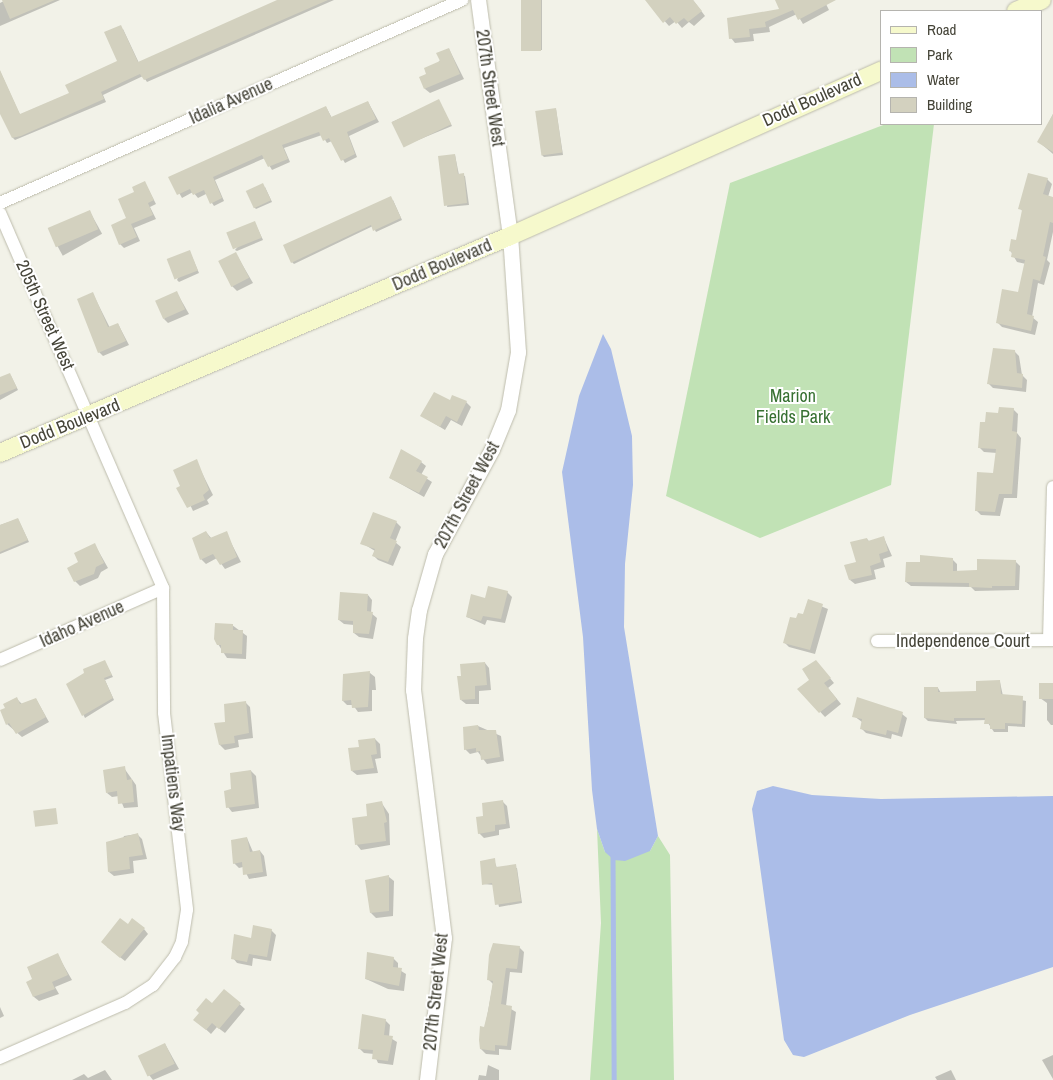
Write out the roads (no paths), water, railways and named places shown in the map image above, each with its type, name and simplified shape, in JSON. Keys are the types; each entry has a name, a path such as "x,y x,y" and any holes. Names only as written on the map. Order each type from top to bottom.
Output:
{"main road":[{"path":"1018,10 1042,0"},
{"name":"Dodd Boulevard","path":"0,453 510,236 880,71"}],"street":[{"name":"Idalia Avenue","path":"0,203 462,0"},
{"name":"207th Street West","path":"427,1080 444,938 413,690 415,638 419,610 435,554 492,448 513,391 518,330 510,236 478,0"},
{"name":"205th Street West","path":"0,214 90,416"},
{"name":"Impatiens Way","path":"0,1058 140,995 165,972 182,942 187,893 164,713 163,588 90,416"},
{"path":"1051,640 1053,487"},
{"name":"Idaho Avenue","path":"0,660 163,588"},
{"name":"Independence Court","path":"877,641 1051,640"}],"water":[{"path":"603,334 611,349 632,436 633,485 625,564 624,627 658,836 650,851 625,861 614,860 605,852 597,829 592,790 583,637 562,472 579,396"},
{"path":"773,786 812,795 881,799 1053,796 1053,967 910,1015 804,1057 793,1055 784,1040 752,809 757,791"}],"waterway":[{"path":"613,854 614,1080"}],"park label":[{"name":"Marion Fields Park","path":"793,407"}]}
